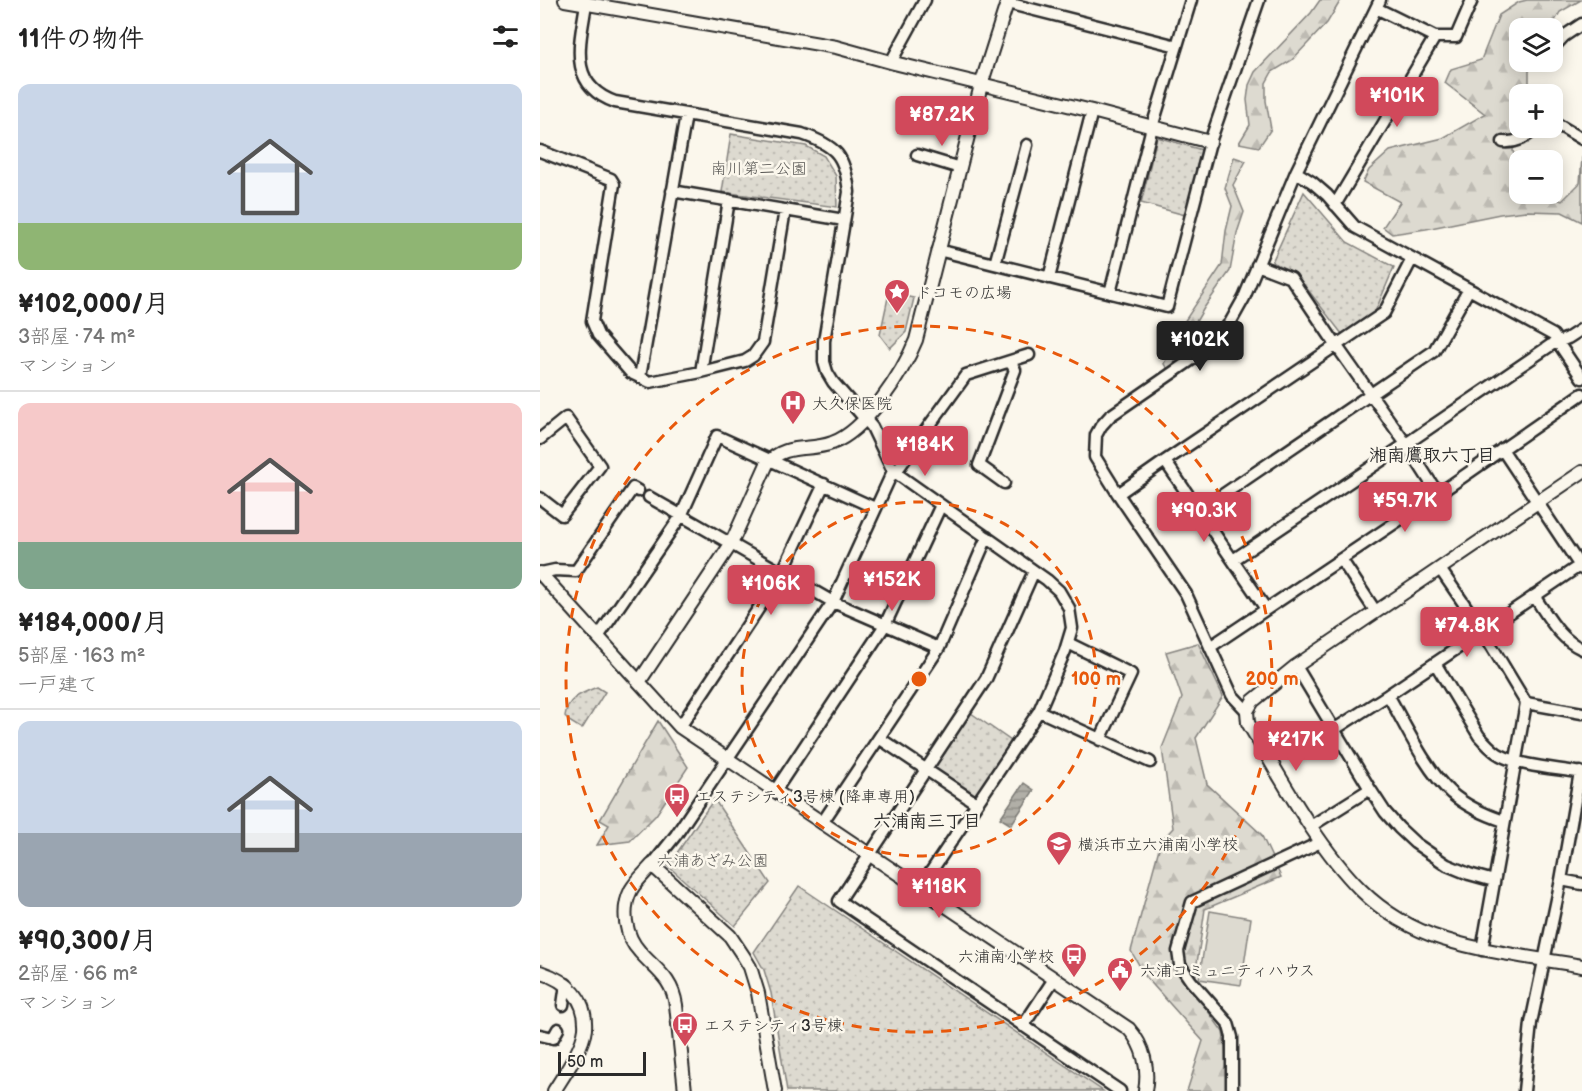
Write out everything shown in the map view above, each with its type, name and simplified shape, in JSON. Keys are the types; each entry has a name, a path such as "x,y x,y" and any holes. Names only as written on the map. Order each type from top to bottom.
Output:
{"street":[{"path":"565,0 836,47 1210,142"},
{"path":"891,62 925,0"},
{"path":"1110,293 1152,127 1191,0"},
{"path":"938,250 1167,307 1210,142 1259,0"},
{"path":"1247,711 1232,695 1186,594 1095,457 1096,435 1110,416 1207,349 1230,323 1244,298 1296,172 1378,4 1435,38 1455,37 1472,0"},
{"path":"639,682 731,544 771,460 794,448 818,448 839,441 858,428 899,375 909,358 916,340 981,85 1008,2 1177,46"},
{"path":"586,4 579,57 586,79 599,95 615,102 802,134 823,142 841,159 847,173 849,192 824,341 824,362 827,372 872,427 894,472 1054,585 1067,603 1072,618 1072,628 1068,643 1039,711 920,888"},
{"path":"1563,37 1582,24"},
{"path":"1335,205 1435,38"},
{"path":"1049,278 1092,111"},
{"path":"640,377 686,115"},
{"path":"1563,128 1582,139"},
{"path":"1503,142 1512,142 1521,138"},
{"path":"995,264 1027,145"},
{"path":"540,151 611,179 614,184 592,321 598,334 632,373 650,382 745,361 753,356 763,342 785,210"},
{"path":"917,155 960,168"},
{"path":"1296,172 1327,195 1355,227 1553,334 1582,378"},
{"path":"672,191 844,220"},
{"path":"701,372 729,200"},
{"path":"1118,494 1384,313 1413,259"},
{"path":"1257,265 1291,278 1438,494"},
{"path":"1199,511 1434,351 1469,289"},
{"path":"1233,560 1551,345 1582,329"},
{"path":"685,1091 673,991 666,979 634,945 627,930 626,905 631,891 676,835 832,602 894,472 966,375 1029,355"},
{"path":"1004,483 979,465 1015,370 1010,361"},
{"path":"1210,646 1438,494 1582,394"},
{"path":"540,440 566,418 600,466 562,515 540,498"},
{"path":"598,637 681,516 717,436 875,508"},
{"path":"1335,729 1581,566 1502,449"},
{"path":"1165,461 1266,609"},
{"path":"1582,472 1296,666 1253,701 1247,711 1248,723 1321,842 1362,891 1403,921 1442,939 1482,950 1582,966"},
{"path":"680,727 782,573 824,484"},
{"path":"540,573 555,570 576,571 633,488 638,491"},
{"path":"649,497 832,602 939,648"},
{"path":"775,791 885,625 941,505"},
{"path":"822,823 939,648 987,537"},
{"path":"1341,559 1376,612"},
{"path":"1440,568 1482,630 1526,703 1482,950"},
{"path":"1034,571 986,680 839,901 1120,1091"},
{"path":"540,573 680,727 1122,1024 1133,1034 1140,1045 1144,1059 1145,1091"},
{"path":"1534,596 1561,636 1582,649"},
{"path":"1068,643 1131,674 1100,740"},
{"path":"1435,663 1479,736 1498,754 1516,762 1581,772 1531,1023 1524,1091"},
{"path":"1296,666 1385,812 1415,843 1447,864 1494,881"},
{"path":"1388,695 1431,768 1453,795 1484,814 1504,821"},
{"path":"1526,703 1582,713"},
{"path":"1039,711 1150,762"},
{"path":"879,738 976,802"},
{"path":"1311,826 1370,789"},
{"path":"1232,1091 1232,1037 1227,1023 1180,965 1178,951 1192,902 1321,842"},
{"path":"652,865 723,928 744,957 758,993 775,1091"},
{"path":"1561,880 1582,884"},
{"path":"540,972 566,984 577,996 583,1010 585,1030 574,1058 554,1091"},
{"path":"1023,1026 1054,979"},
{"path":"563,1005 566,984"},
{"path":"540,1035 553,1038 558,1029"}],"green space":[{"path":"1320,0 1341,0 1327,23 1292,60 1272,72 1266,83 1266,101 1271,129 1259,147 1239,143 1250,125 1247,100 1249,85 1255,72 1311,13"},
{"path":"1581,0 1560,12 1557,18 1509,18 1509,72 1529,72 1529,84 1509,84 1509,138 1514,138 1513,150 1509,150 1509,204 1563,204 1563,200 1580,183 1582,157 1582,222 1562,212 1526,211 1392,234 1383,227 1400,202 1363,182 1369,170 1390,151 1443,138 1485,114 1445,83 1451,69 1481,60 1499,15 1519,2"},
{"name":"南川第二公園","path":"731,134 806,146 824,156 836,176 837,207 722,192"},
{"path":"1157,137 1202,150 1185,215 1141,203"},
{"path":"1234,157 1246,161 1233,185 1244,212 1237,233 1230,271 1204,308 1173,365 1167,369 1164,364 1178,331 1222,265 1232,206 1225,188"},
{"path":"1304,192 1347,242 1394,267 1375,312 1342,334 1295,273 1272,262"},
{"name":"ドコモの広場","path":"889,293 914,298 906,332 890,348 880,335"},
{"path":"1198,643 1223,696 1196,738 1207,784 1261,834 1281,877 1205,909 1195,993 1223,1032 1227,1091 1187,1091 1203,1041 1146,977 1131,951 1161,841 1173,828 1162,748 1182,698 1166,652"},
{"path":"597,687 605,692 582,729 569,721 565,716 566,710 576,697"},
{"path":"971,713 1011,741 974,798 932,771"},
{"path":"658,721 688,767 656,815 630,841 597,845 609,825 600,820"},
{"name":"六浦あざみ公園","path":"714,799 770,883 735,926 668,866"},
{"path":"799,886 1103,1091 787,1091 771,993 764,970 754,952"},
{"path":"1210,911 1251,918 1241,985 1199,979"}],"shaded area":[{"path":"1024,783 1034,790 1011,825 1000,818"}],"place":[{"name":"ドコモの広場","path":"897,315"},
{"name":"大久保医院","path":"793,426"},
{"name":"エステシティ3号棟 (降車専用)","path":"677,819"},
{"name":"横浜市立六浦南小学校","path":"1059,867"},
{"name":"六浦南小学校","path":"1074,979"},
{"name":"六浦コミュニティハウス","path":"1120,993"},
{"name":"エステシティ3号棟","path":"685,1048"}],"district":[{"name":"湘南鷹取六丁目","path":"1432,455"},
{"name":"六浦南三丁目","path":"927,821"}]}
